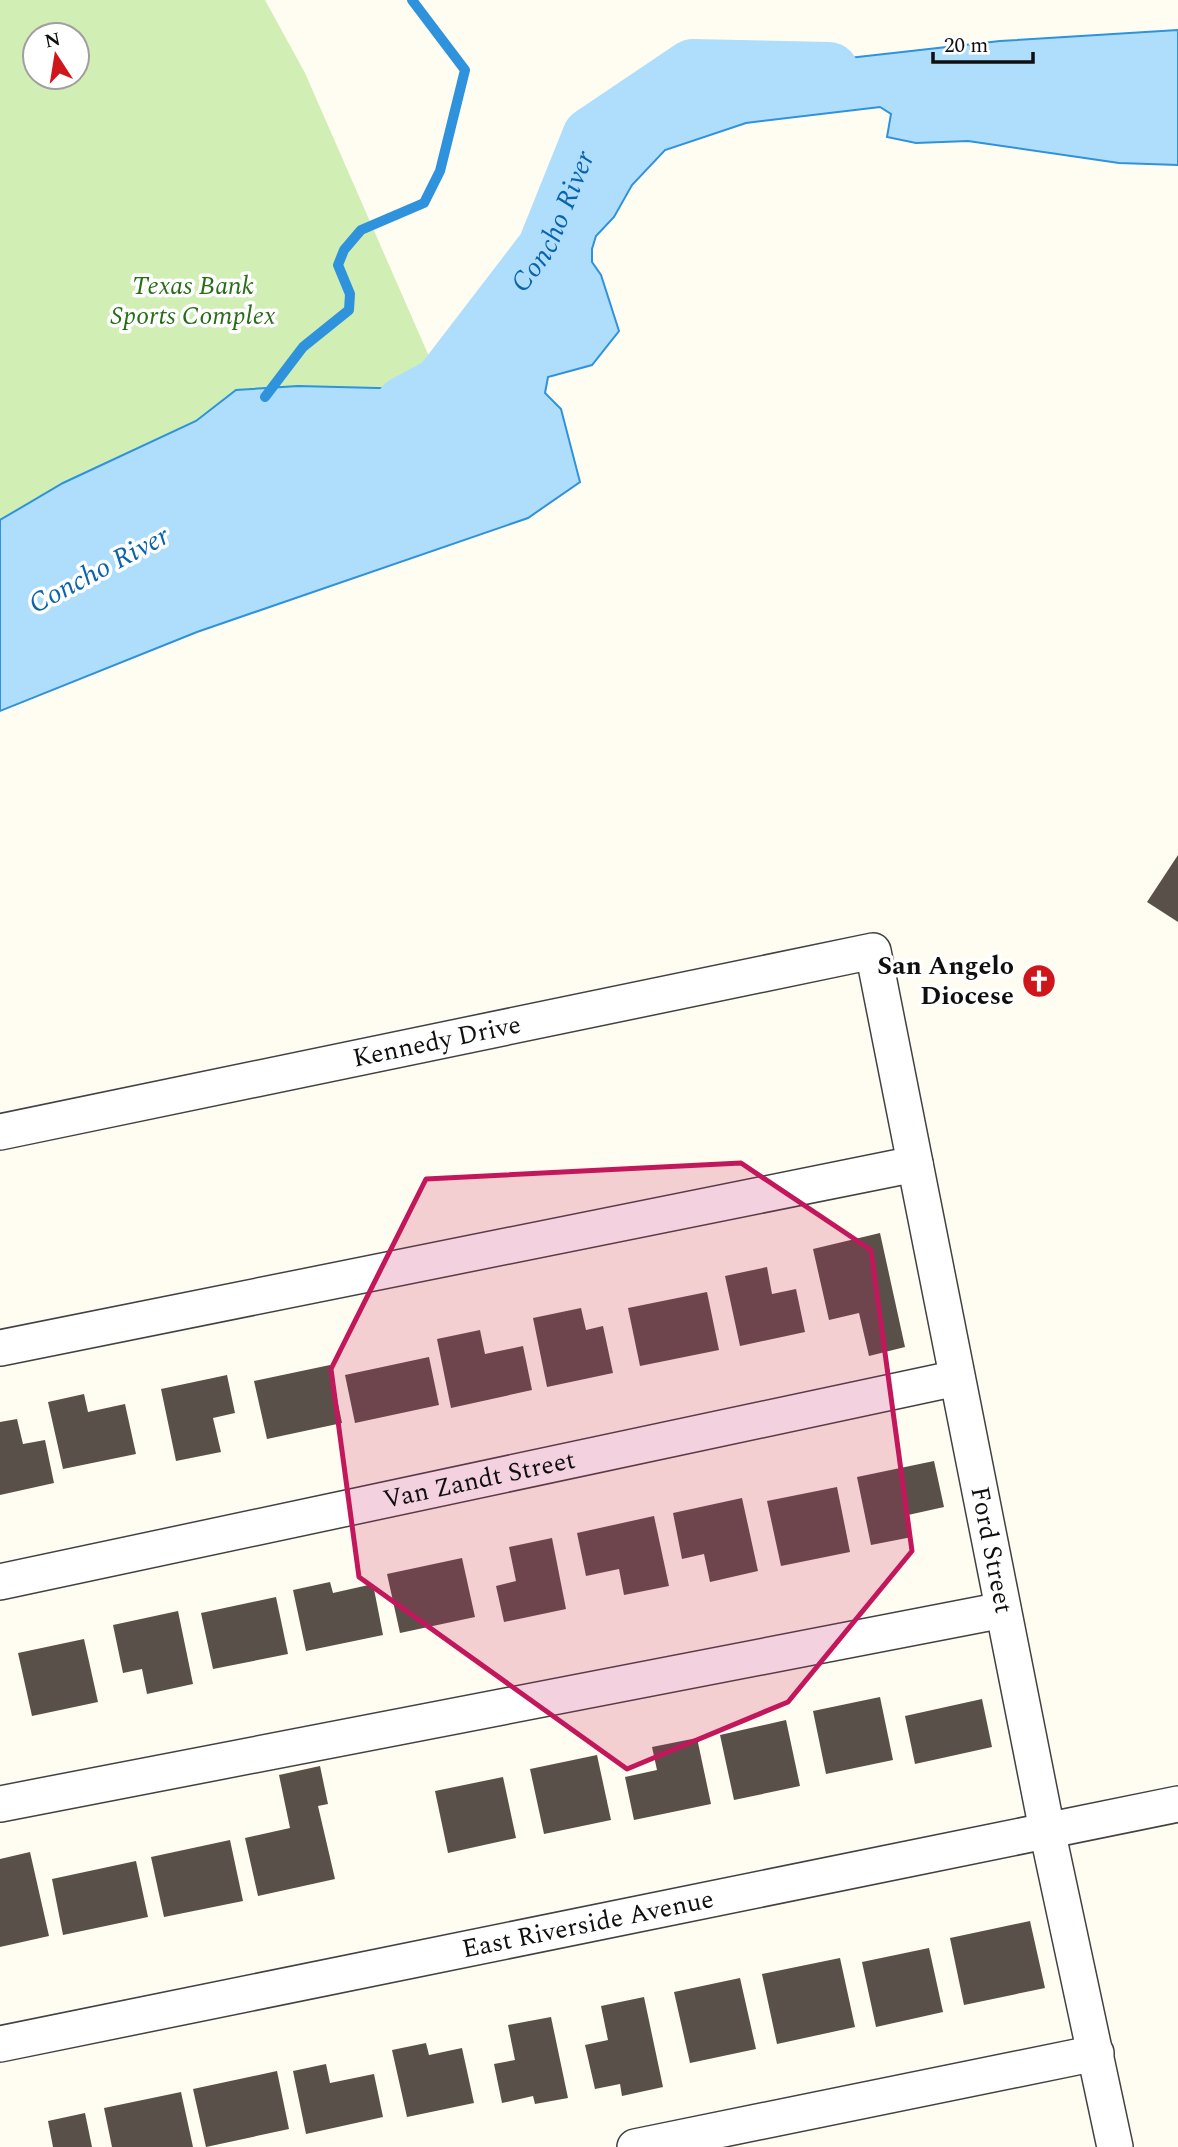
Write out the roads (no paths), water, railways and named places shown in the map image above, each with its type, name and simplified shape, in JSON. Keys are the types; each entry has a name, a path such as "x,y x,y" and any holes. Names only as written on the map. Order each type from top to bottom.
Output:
{"street":[{"name":"Kennedy Drive","path":"0,1132 873,951"},
{"name":"Ford Street","path":"873,951 1047,1830 1115,2147"},
{"path":"0,1348 915,1164"},
{"name":"Van Zandt Street","path":"0,1582 957,1378"},
{"path":"0,1804 1003,1610"},
{"name":"East Riverside Avenue","path":"0,2044 1178,1804"},
{"path":"635,2147 1096,2053"}],"water":[{"path":"1178,30 1178,165 1119,163 968,141 916,143 887,137 891,114 880,107 746,123 665,150 632,185 614,217 596,236 592,249 592,262 601,275 619,331 592,365 548,377 545,393 561,409 580,482 528,518 197,632 0,711 0,520 63,483 196,421 236,390 298,386 417,389 479,345 557,213 632,110 677,88 751,69 1000,41"}],"waterway":[{"path":"265,397 303,347 349,310 350,294 338,265 344,250 361,230 424,203 440,171 465,70 412,0"},
{"name":"Concho River","path":"405,406 442,386 547,249 592,137 693,69 829,72"}],"place":[{"name":"San Angelo Diocese","path":"1039,981"}],"park label":[{"name":"Texas Bank Sports Complex","path":"193,301"}]}
